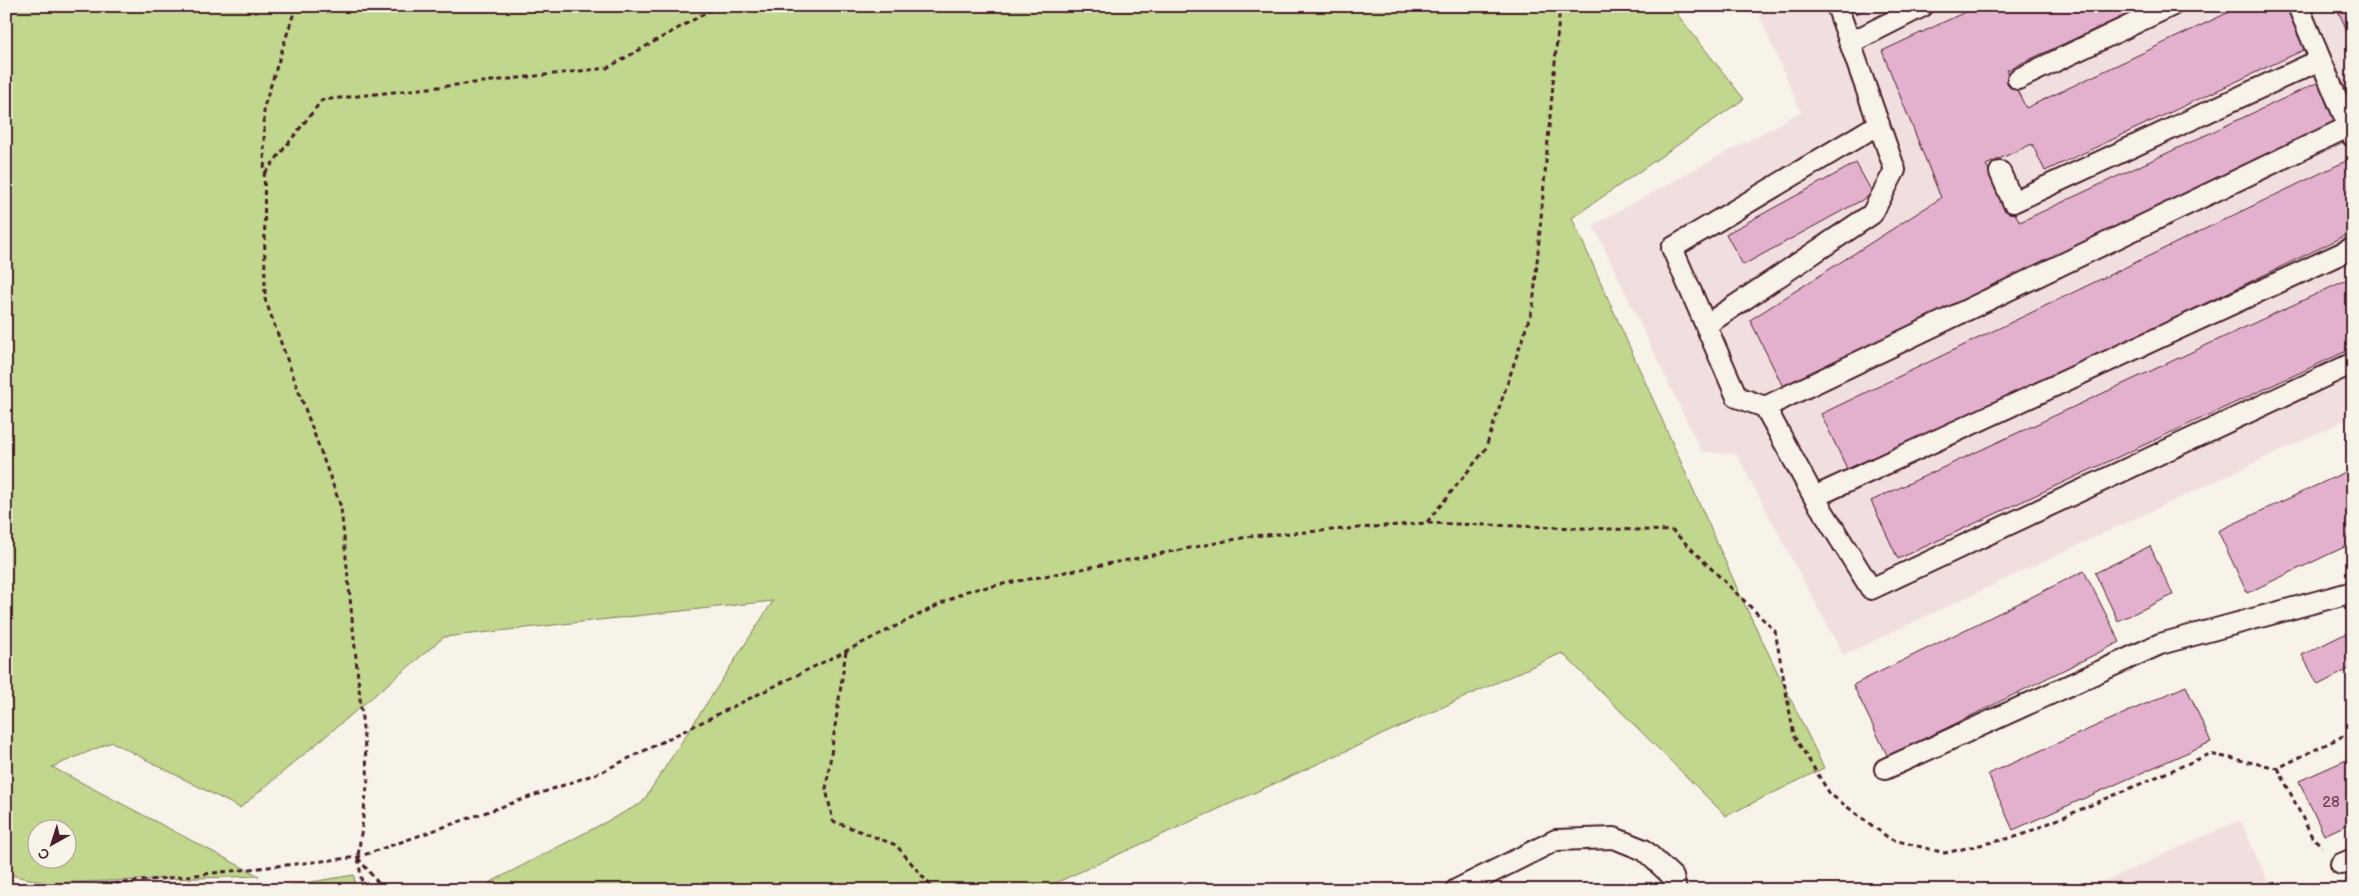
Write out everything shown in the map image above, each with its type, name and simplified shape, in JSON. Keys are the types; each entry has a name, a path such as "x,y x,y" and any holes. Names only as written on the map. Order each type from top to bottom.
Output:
{"lane":[{"path":"1706,325 1872,214 1895,170 1837,6"},
{"path":"1850,43 1923,6"},
{"path":"2018,79 2170,6"},
{"path":"1765,407 2350,132 2298,6"},
{"path":"2000,172 2013,202 2320,60"},
{"path":"1879,124 1672,248 1737,397 1765,407 1814,497 1871,589 2353,363"},
{"path":"1814,497 2353,248"},
{"path":"1885,769 2160,644 2353,592"},
{"path":"1456,890 1556,840 1614,838 1644,850 1673,877 1676,890"}],"path":[{"path":"296,6 264,107 265,299 341,507 368,779 358,857 363,890"},
{"path":"265,173 322,100 607,68 718,6"},
{"path":"1426,523 1485,450 1533,307 1560,6"},
{"path":"61,890 358,857 601,772 967,591 1252,536 1426,523 1673,531 1775,631 1794,736 1830,794 1890,838 1945,853 2019,836 2210,754 2278,768 2353,731"},
{"path":"846,651 826,789 833,821 896,845 934,890"},
{"path":"2278,768 2312,837 2347,861"},
{"path":"358,857 384,890"}],"shaded area":[{"path":"1755,6 2353,6 2353,417 1843,655 1737,455 1701,451 1593,225 1801,112"},
{"path":"2240,820 2272,890 2085,890"}],"green space":[{"path":"6,6 1676,6 1677,14 1744,99 1572,218 1742,599 1824,768 1726,816 1562,653 1040,890 493,890 489,883 642,803 773,601 444,637 240,808 112,742 52,767 259,876 47,883 6,874"},
{"path":"354,875 355,890 262,890"}],"building":[{"path":"1853,6 1874,6 1856,14"},
{"path":"1978,6 2145,6 2007,70 2026,108 2242,6 2291,6 2310,47 2045,171 2032,144 1986,165 2020,222 2321,81 2341,120 1784,389 1750,320 1941,198 1882,51"},
{"path":"2336,6 2353,6 2353,44"},
{"path":"2352,158 2353,232 1850,475 1821,414"},
{"path":"1856,163 1873,194 1743,265 1726,234"},
{"path":"2353,277 2353,348 1898,559 1871,501"},
{"path":"2352,469 2353,543 2247,593 2218,531"},
{"path":"2150,546 2173,595 2118,621 2095,573"},
{"path":"2084,571 2120,642 1888,757 1853,685"},
{"path":"2353,630 2353,667 2318,685 2302,655"},
{"path":"2186,686 2211,742 2013,830 1988,774"},
{"path":"2353,757 2353,822 2324,835 2299,781"}]}
